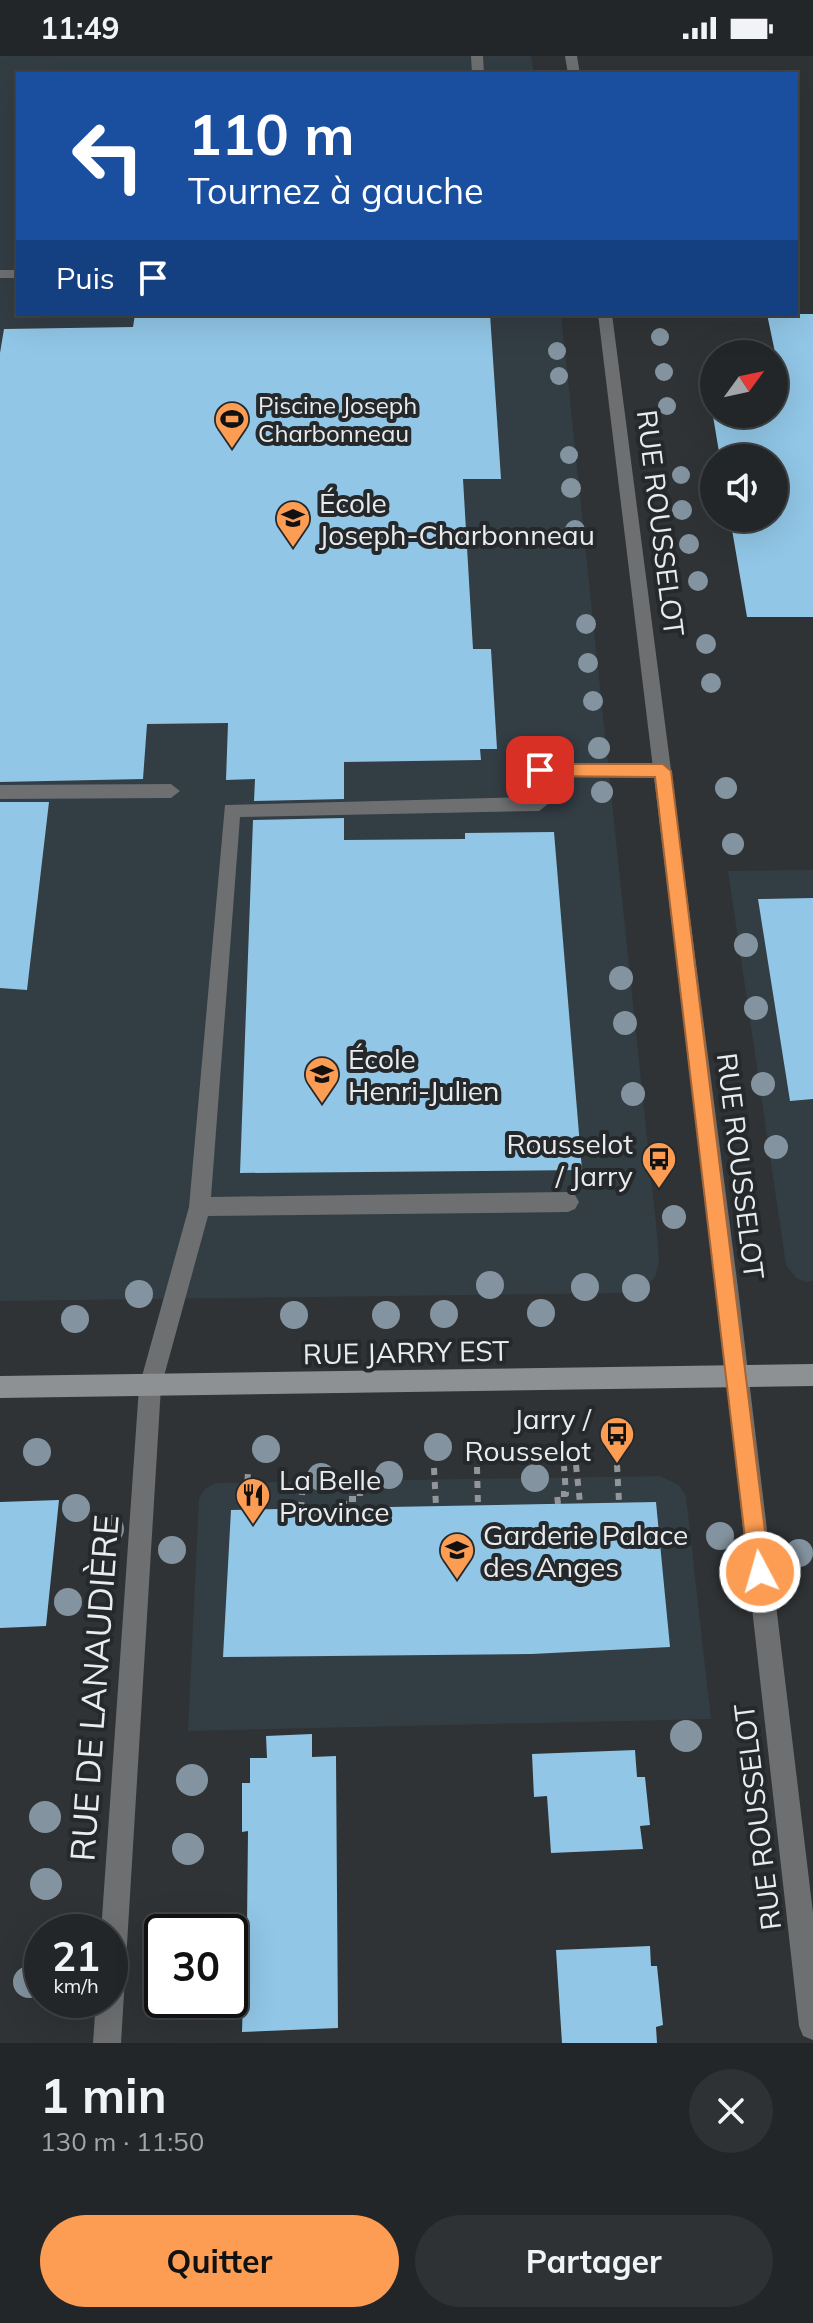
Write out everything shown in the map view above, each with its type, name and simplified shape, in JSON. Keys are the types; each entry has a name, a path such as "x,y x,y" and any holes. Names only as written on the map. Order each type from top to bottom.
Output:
{"main road":[{"name":"RUE JARRY EST","path":"0,1387 813,1375"}],"street":[{"name":"RUE ROUSSELOT","path":"605,316 663,771 813,2026"},
{"name":"RUE DE LANAUDIÈRE","path":"115,1914 150,1387 200,1207 231,810 539,804 540,770 663,771"},
{"path":"0,792 171,791"},
{"path":"200,1207 568,1202"},
{"name":"RUE DE LANAUDIÈRE","path":"107,2043 109,2018"}],"path":[{"path":"576,1465 580,1503"},
{"path":"617,1465 619,1502"},
{"path":"558,1504 557,1494 566,1494 564,1466"},
{"path":"477,1467 478,1506"},
{"path":"434,1468 436,1506"},
{"path":"344,1508 344,1499 360,1499 359,1469"},
{"path":"301,1509 304,1470"},
{"path":"246,1509 248,1471"}],"shaded area":[{"path":"0,56 531,56 534,72 16,72 16,316 561,316 658,1243 659,1262 655,1277 643,1289 622,1293 0,1301"},
{"path":"813,870 813,1281 806,1282 796,1278 786,1265 728,871"},
{"path":"660,1476 679,1485 686,1496 711,1719 188,1731 199,1498 205,1489 215,1483"}],"building":[{"path":"813,314 813,617 747,617 732,532 788,532 788,444 718,444 715,428 788,428 788,340 772,340 767,316"},
{"name":"École Joseph-Charbonneau","path":"135,316 490,316 501,479 463,479 473,649 491,649 497,749 480,749 481,760 344,762 344,799 254,801 255,779 226,780 228,723 147,724 143,779 0,782 0,353 4,329 133,327"},
{"path":"0,802 49,802 27,990 0,988"},
{"path":"344,818 344,840 465,839 465,833 554,832 582,1170 240,1173 253,820"},
{"path":"813,898 813,1099 790,1101 758,899"},
{"path":"59,1500 46,1626 0,1628 0,1502"},
{"path":"656,1502 670,1647 532,1654 223,1657 231,1510"},
{"path":"312,1734 312,1757 336,1756 338,2028 242,2032 242,2018 248,2018 248,1831 242,1832 242,1783 250,1783 250,1758 267,1758 266,1736"},
{"path":"635,1750 637,1777 645,1777 650,1825 640,1826 643,1849 551,1853 547,1796 534,1797 532,1754"},
{"path":"650,1946 651,1966 657,1966 663,2025 656,2027 657,2043 562,2043 556,1950"}],"place":[{"name":"Piscine Joseph Charbonneau","path":"232,450"},
{"name":"École Joseph-Charbonneau","path":"293,549"},
{"name":"École Henri-Julien","path":"322,1105"},
{"name":"Rousselot / Jarry","path":"659,1190"},
{"name":"Jarry / Rousselot","path":"617,1465"},
{"name":"La Belle Province","path":"253,1526"},
{"name":"Garderie Palace des Anges","path":"457,1581"}],"route":[{"path":"540,770 663,771 760,1572"}]}
